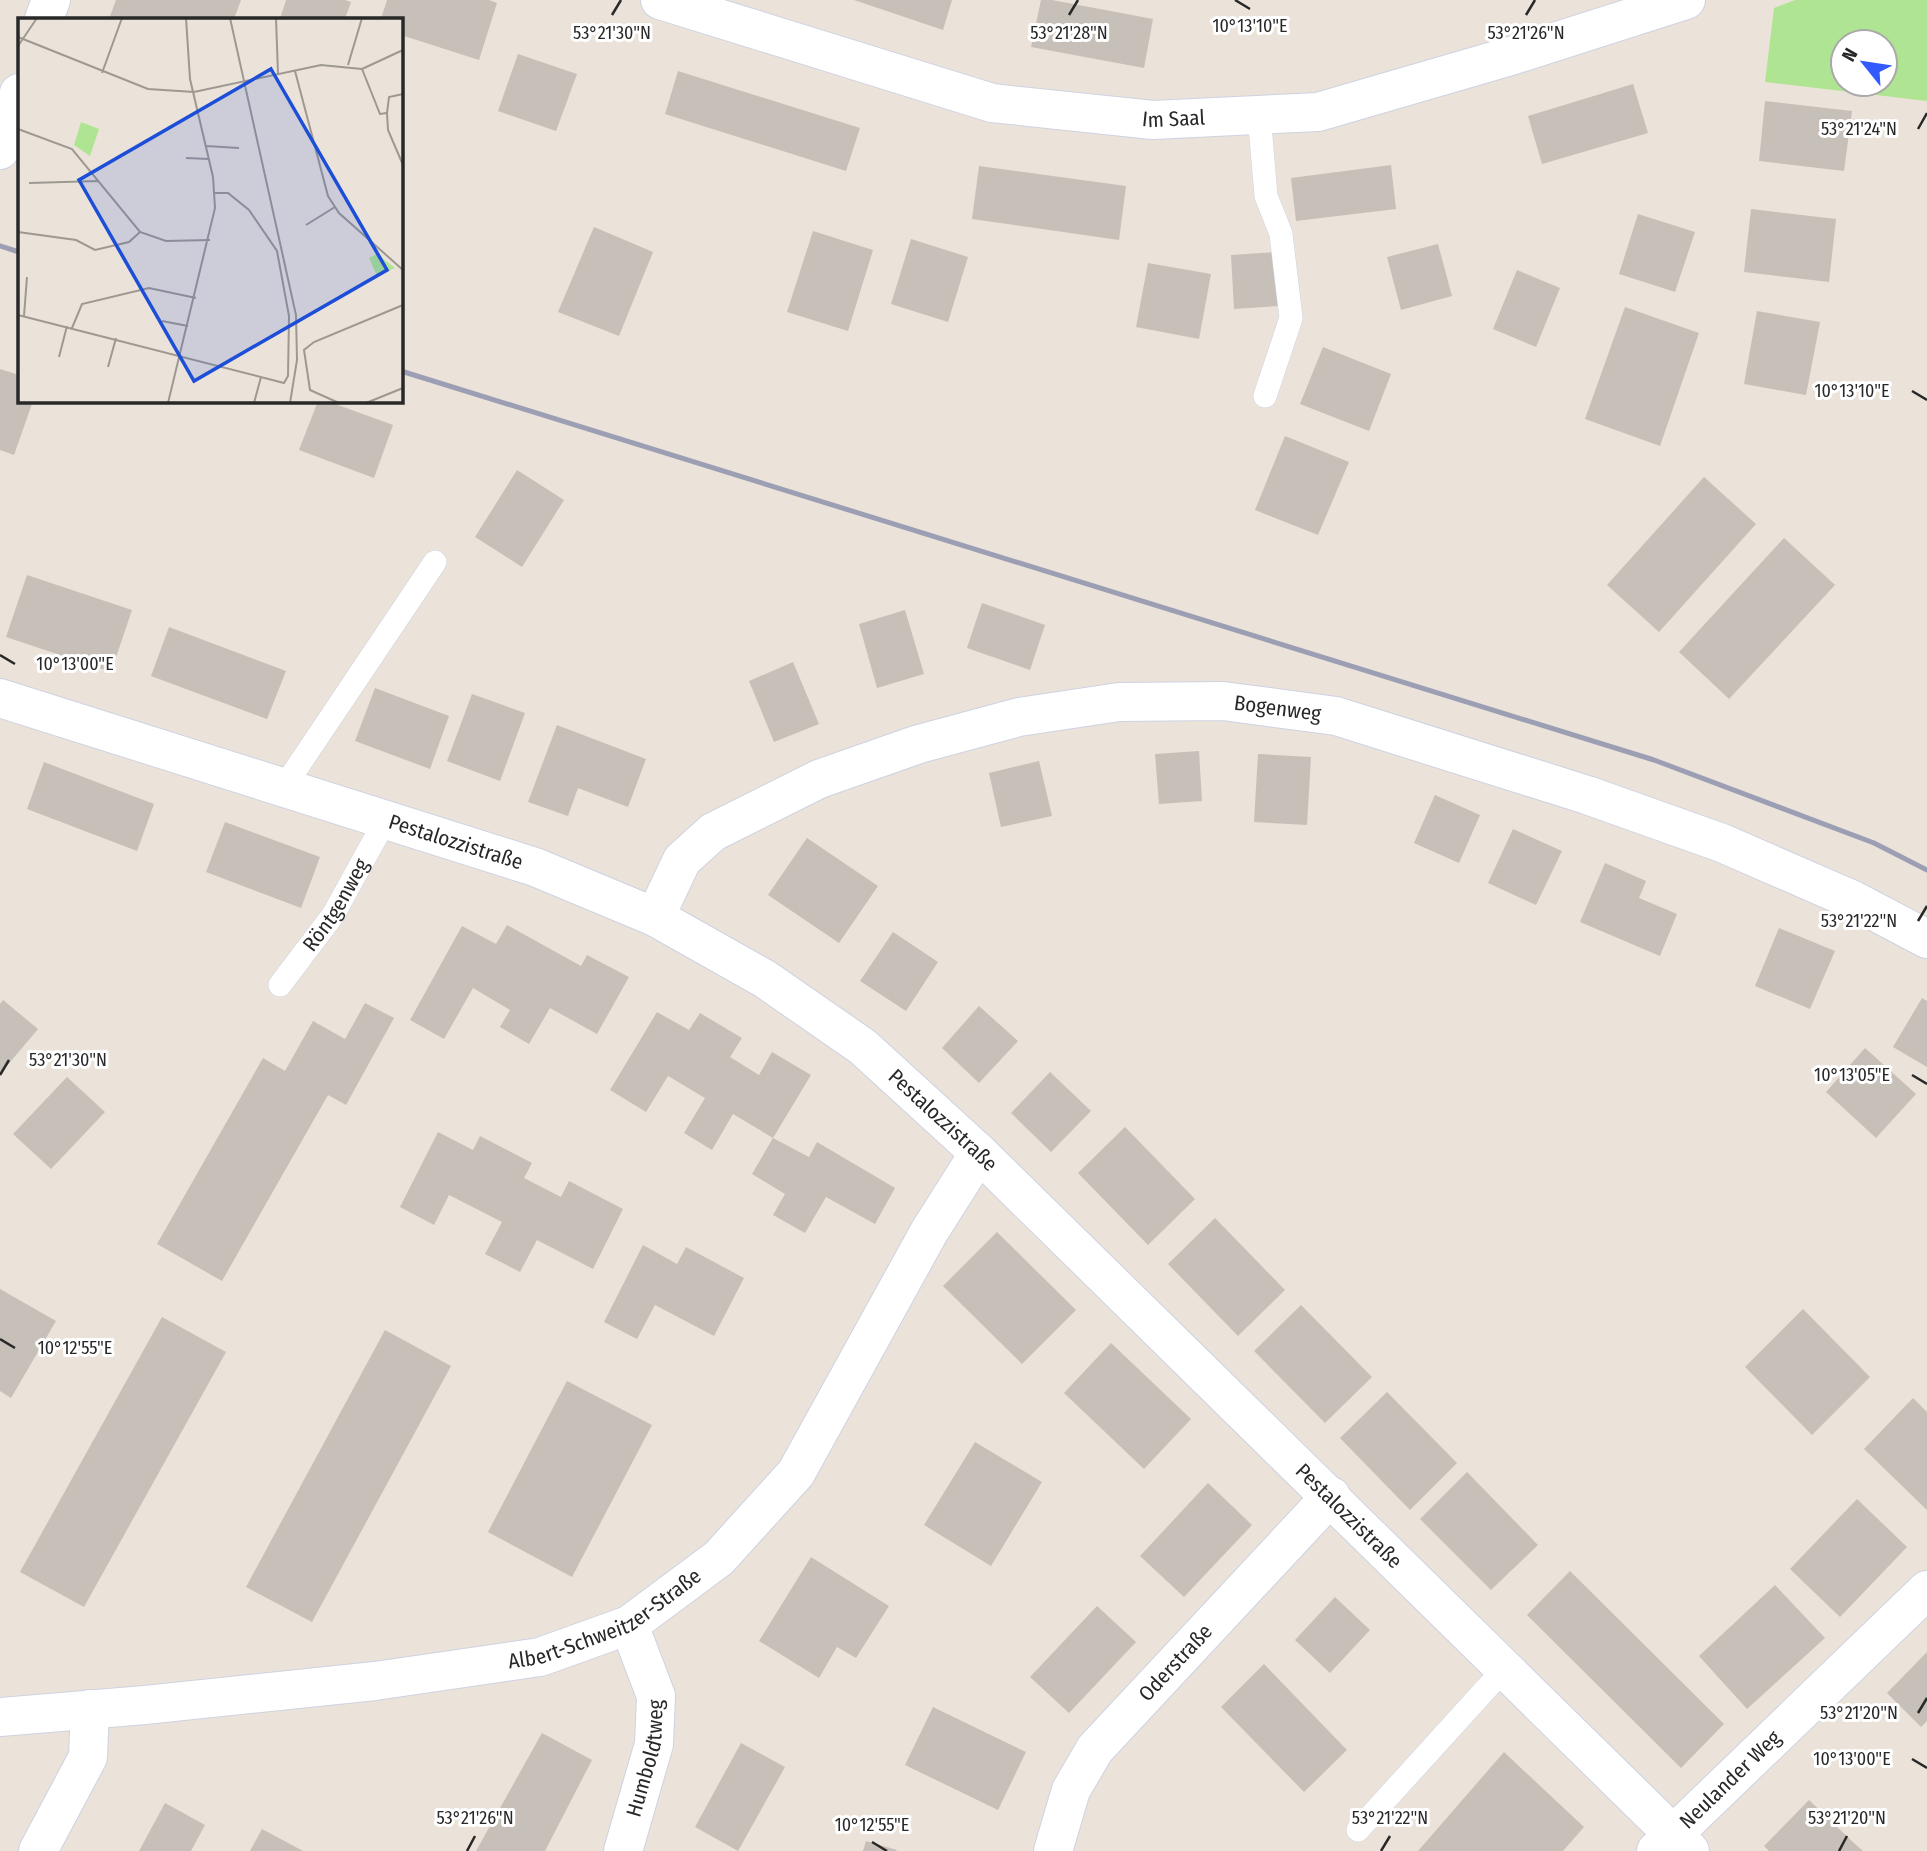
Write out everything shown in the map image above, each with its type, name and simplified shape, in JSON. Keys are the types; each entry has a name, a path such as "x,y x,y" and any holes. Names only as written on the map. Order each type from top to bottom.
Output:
{"street":[{"path":"44,18 51,0"},
{"name":"Im Saal","path":"660,0 992,103 1153,120 1318,112 1514,55 1686,0"},
{"path":"0,150 18,96"},
{"name":"Pestalozzistraße","path":"0,698 535,867 656,917 765,979 863,1047 979,1153 1505,1668 1673,1845"},
{"name":"Bogenweg","path":"656,917 682,860 713,832 819,779 919,744 1019,717 1119,702 1223,701 1336,716 1587,794 1722,843 1853,900 1927,939"},
{"name":"Albert-Schweitzer-Straße","path":"0,1717 375,1681 540,1657 629,1625 719,1558 796,1473 929,1232 979,1153"},
{"name":"Oderstraße","path":"1053,1851 1072,1790 1095,1749 1331,1496"},
{"name":"Neulander Weg","path":"1673,1845 1927,1590"},
{"name":"Humboldtweg","path":"622,1851 654,1744 656,1696 629,1625"},
{"path":"38,1851 88,1757 90,1709"}],"lane":[{"path":"1259,114 1266,196 1281,234 1291,318 1265,396"},
{"path":"284,787 435,562"},
{"name":"Röntgenweg","path":"280,985 333,915 386,819"},
{"path":"1358,1830 1505,1668"}],"green space":[{"path":"1795,0 1927,0 1927,101 1899,98 1899,28 1829,28 1829,90 1765,82 1774,8"}],"building":[{"path":"116,0 241,0 234,18 109,18"},
{"path":"286,0 351,2 345,18 280,18"},
{"path":"387,0 489,0 497,3 479,60 402,35 402,18 381,18"},
{"path":"854,0 952,0 943,30"},
{"path":"1041,0 1153,19 1144,68 1031,47"},
{"path":"518,54 577,74 556,131 498,111"},
{"path":"678,71 860,128 846,171 665,114"},
{"path":"1633,84 1648,133 1542,164 1528,116"},
{"path":"1765,101 1852,111 1844,171 1759,161"},
{"path":"1391,165 1396,209 1296,221 1291,178"},
{"path":"979,166 1126,186 1119,240 972,219"},
{"path":"1751,209 1836,219 1829,282 1744,272"},
{"path":"1638,214 1695,232 1675,292 1619,274"},
{"path":"594,227 653,252 619,336 558,312"},
{"path":"813,231 873,250 848,331 787,312"},
{"path":"911,239 968,257 948,322 891,304"},
{"path":"1438,244 1452,296 1401,310 1387,257"},
{"path":"1275,252 1279,306 1234,309 1231,255"},
{"path":"1148,263 1211,274 1199,339 1136,327"},
{"path":"1517,270 1560,288 1536,347 1493,329"},
{"path":"1625,307 1699,333 1660,446 1585,419"},
{"path":"1757,311 1820,322 1806,395 1744,384"},
{"path":"1323,347 1391,374 1369,431 1300,404"},
{"path":"0,369 18,375 18,402 33,402 14,455 0,450"},
{"path":"318,402 330,402 393,425 374,478 299,450"},
{"path":"1285,436 1349,462 1318,535 1255,510"},
{"path":"517,470 564,500 522,567 475,537"},
{"path":"1704,477 1756,524 1659,632 1607,585"},
{"path":"1784,538 1835,585 1729,699 1679,652"},
{"path":"27,575 132,610 111,672 6,637"},
{"path":"982,603 1045,625 1030,670 967,648"},
{"path":"905,610 924,674 877,688 859,624"},
{"path":"169,627 286,671 267,719 151,676"},
{"path":"793,662 819,724 774,742 749,681"},
{"path":"375,688 449,716 430,769 355,741"},
{"path":"472,694 525,713 500,781 447,761"},
{"path":"557,725 646,759 628,807 578,788 568,816 528,802"},
{"path":"1199,751 1202,801 1159,804 1155,754"},
{"path":"1258,754 1311,757 1307,825 1254,822"},
{"path":"1039,761 1052,816 1001,827 989,773"},
{"path":"44,762 154,804 137,851 27,809"},
{"path":"1435,795 1480,815 1459,863 1414,843"},
{"path":"225,822 320,857 301,908 206,872"},
{"path":"1513,829 1562,851 1536,905 1488,883"},
{"path":"807,838 878,886 839,943 768,895"},
{"path":"1605,863 1646,881 1639,898 1677,914 1660,956 1580,922"},
{"path":"507,925 581,966 587,955 629,977 597,1034 550,1008 529,1044 500,1027 510,1010 473,988 444,1039 410,1020 462,926 496,944"},
{"path":"1779,928 1835,951 1810,1009 1755,986"},
{"path":"893,932 938,962 906,1011 860,981"},
{"path":"1922,998 1927,1001 1927,1067 1893,1047"},
{"path":"3,1000 38,1029 0,1074 0,1004"},
{"path":"365,1003 394,1018 346,1105 328,1095 222,1281 157,1244 263,1058 285,1071 313,1021 345,1039"},
{"path":"979,1006 1018,1041 979,1083 942,1048"},
{"path":"657,1012 689,1030 700,1013 742,1038 730,1057 759,1075 772,1052 811,1075 773,1138 733,1114 712,1150 684,1133 705,1098 668,1076 646,1112 610,1090"},
{"path":"1865,1048 1916,1094 1876,1138 1826,1092"},
{"path":"1050,1072 1091,1111 1051,1152 1011,1113"},
{"path":"67,1077 105,1112 51,1169 13,1134"},
{"path":"1125,1127 1195,1199 1148,1245 1078,1173"},
{"path":"438,1132 473,1150 480,1136 532,1163 524,1178 561,1197 569,1181 623,1209 593,1269 537,1240 520,1272 485,1254 502,1222 449,1195 434,1225 400,1207"},
{"path":"773,1138 809,1157 817,1142 895,1188 875,1224 826,1197 805,1233 773,1215 785,1194 752,1174"},
{"path":"1215,1218 1285,1290 1238,1336 1168,1264"},
{"path":"997,1232 1076,1310 1022,1364 943,1286"},
{"path":"643,1245 677,1264 686,1247 744,1278 714,1336 655,1305 637,1339 604,1322"},
{"path":"0,1289 56,1321 11,1398 0,1391"},
{"path":"1301,1305 1372,1377 1325,1423 1254,1351"},
{"path":"1803,1309 1870,1377 1812,1435 1745,1367"},
{"path":"162,1317 226,1352 84,1607 20,1572"},
{"path":"385,1330 451,1366 312,1622 246,1587"},
{"path":"1111,1343 1191,1419 1144,1469 1064,1393"},
{"path":"567,1381 652,1425 572,1577 488,1532"},
{"path":"1387,1392 1457,1463 1410,1510 1340,1438"},
{"path":"1913,1398 1927,1412 1927,1510 1864,1449"},
{"path":"975,1442 1042,1482 991,1566 924,1525"},
{"path":"1467,1472 1538,1545 1491,1590 1420,1519"},
{"path":"1208,1483 1252,1525 1184,1597 1140,1556"},
{"path":"1857,1499 1907,1547 1840,1617 1790,1569"},
{"path":"811,1557 889,1606 856,1658 837,1647 819,1678 759,1641"},
{"path":"1570,1571 1724,1724 1681,1768 1527,1615"},
{"path":"1775,1585 1825,1638 1747,1709 1699,1656"},
{"path":"1335,1597 1370,1630 1330,1673 1295,1640"},
{"path":"1097,1606 1136,1642 1069,1713 1030,1677"},
{"path":"1927,1652 1927,1721 1921,1727 1887,1693"},
{"path":"1264,1664 1347,1750 1304,1792 1221,1707"},
{"path":"933,1707 1026,1752 998,1810 905,1765"},
{"path":"542,1733 592,1760 545,1851 476,1851"},
{"path":"741,1743 785,1767 738,1851 695,1827"},
{"path":"1504,1752 1584,1827 1563,1851 1418,1851"},
{"path":"1809,1800 1863,1851 1769,1851 1764,1846"},
{"path":"165,1803 205,1825 191,1851 139,1851"},
{"path":"262,1829 303,1851 250,1851"},
{"path":"866,1841 897,1850 863,1851"}],"railway":[{"path":"0,246 18,252"},
{"path":"402,371 1654,760 1874,843 1927,870"}]}
